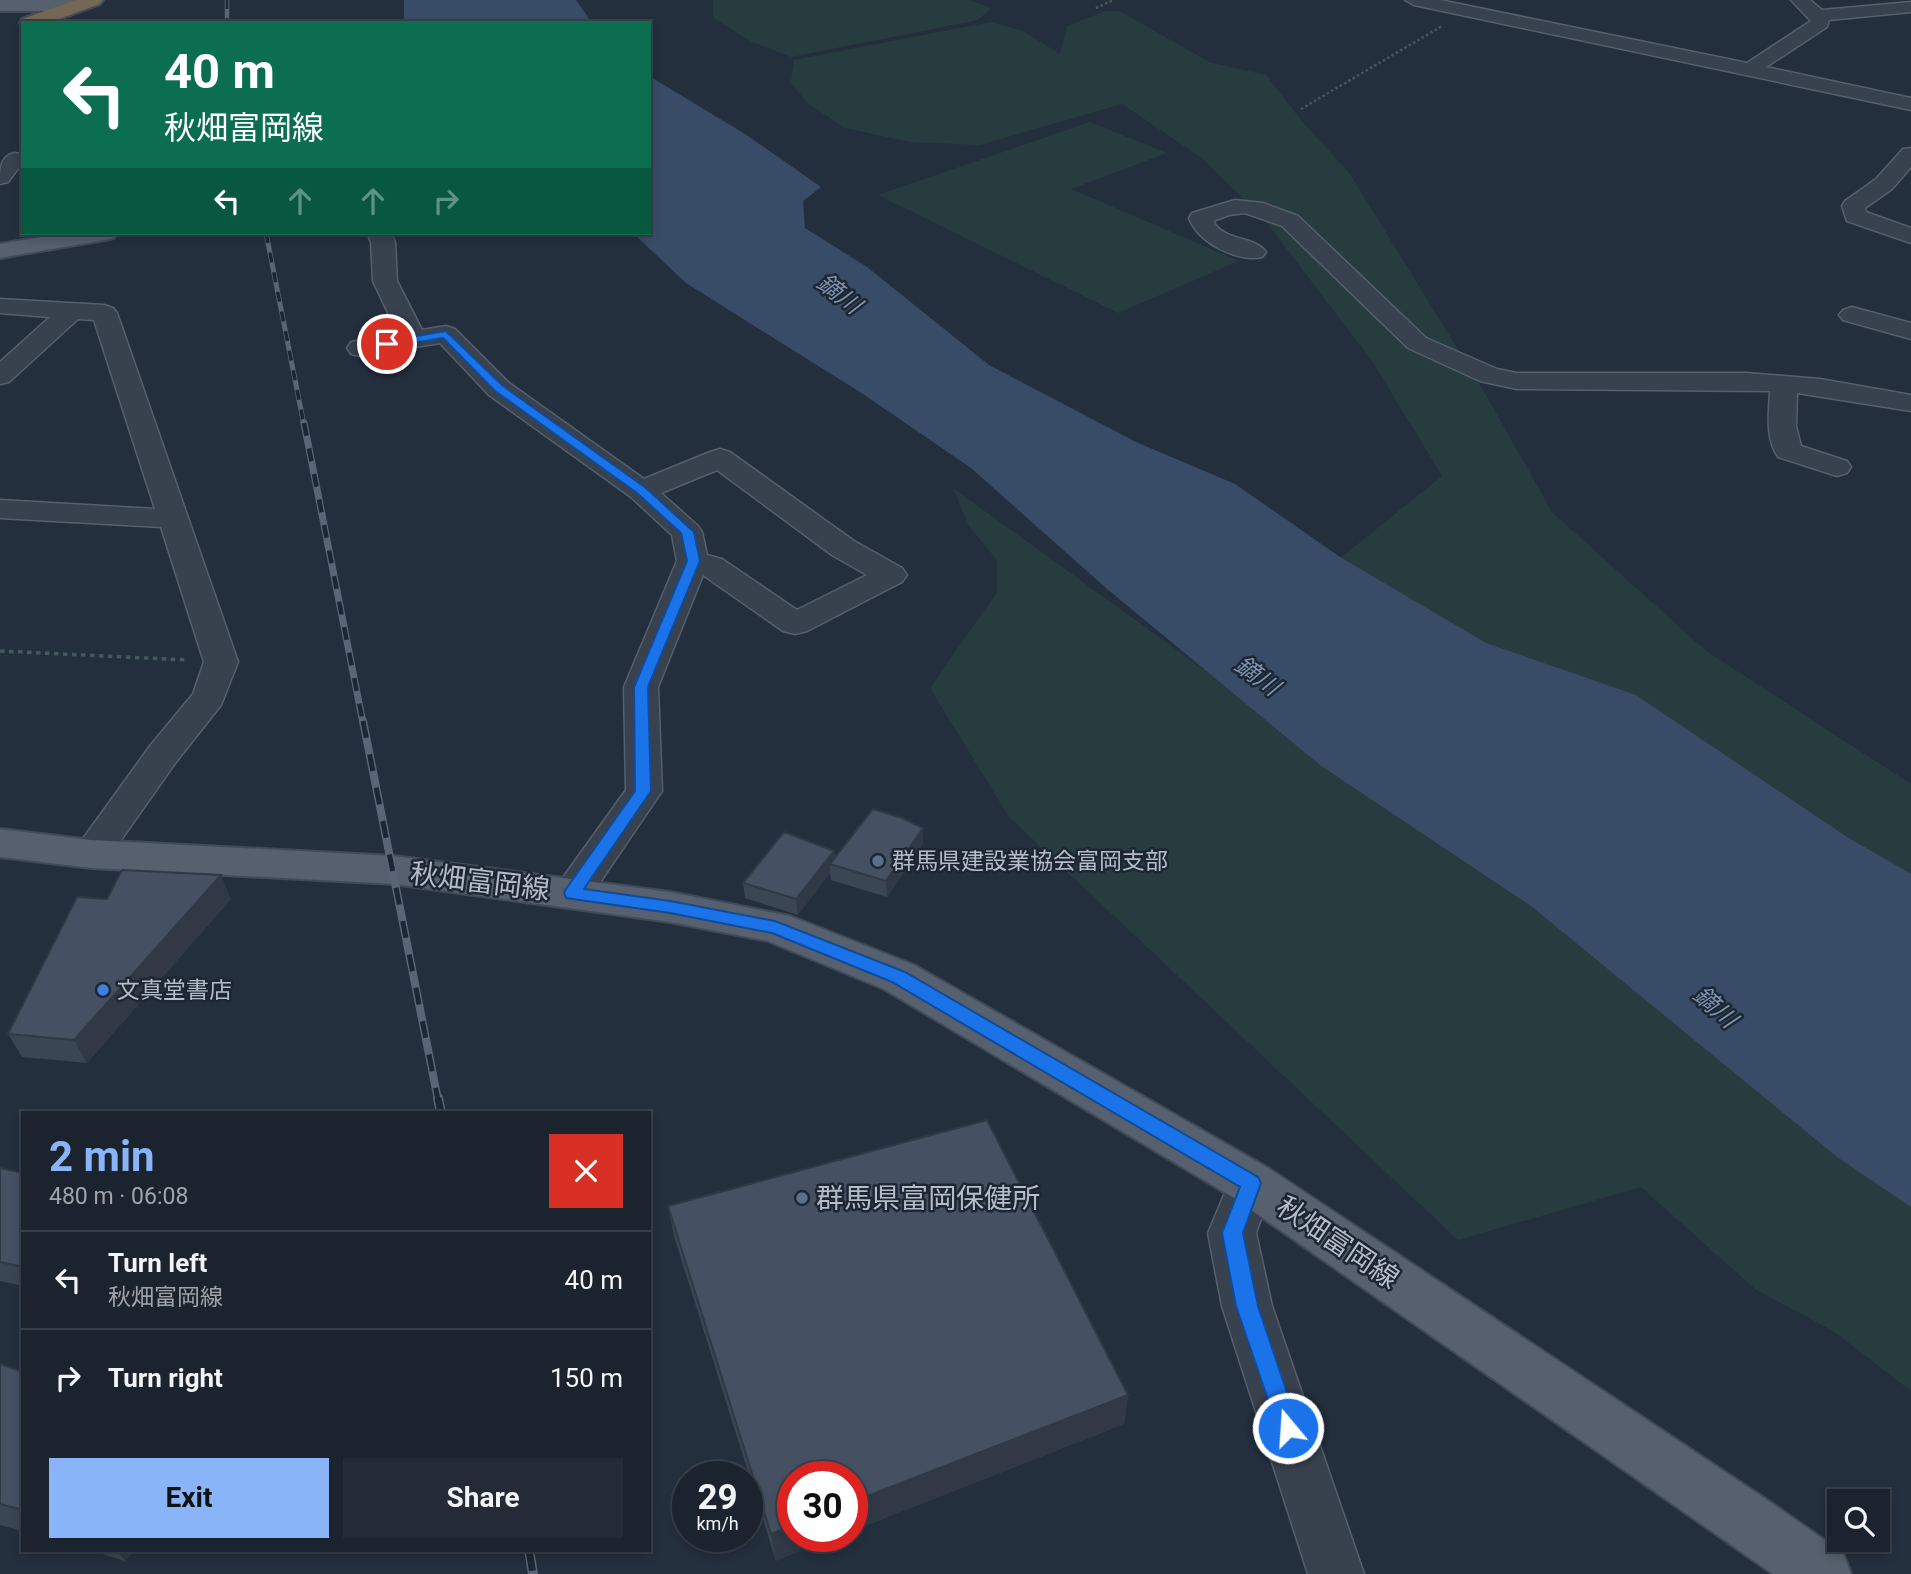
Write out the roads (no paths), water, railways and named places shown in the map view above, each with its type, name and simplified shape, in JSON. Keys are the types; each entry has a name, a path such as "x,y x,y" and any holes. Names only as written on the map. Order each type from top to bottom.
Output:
{"highway":[{"path":"35,21 87,2"}],"main road":[{"path":"0,5 87,2"},
{"path":"0,251 39,239 83,235"},
{"name":"秋畑富岡線","path":"0,844 91,854 394,870 670,907 775,927 899,977 1251,1183 1750,1522 1822,1574"}],"street":[{"path":"1414,0 1911,104"},
{"path":"1749,69 1814,30 1821,23 1818,16 1800,0"},
{"path":"1818,16 1911,7"},
{"path":"1911,154 1884,184 1853,206 1856,216 1911,236"},
{"path":"0,177 12,159"},
{"path":"1254,252 1214,237 1201,226 1200,218 1229,206 1251,206 1267,209 1290,221 1417,342 1489,375 1517,381 1746,381 1820,387 1911,403"},
{"path":"380,235 383,242 386,281 413,339"},
{"path":"0,306 104,313 221,662 209,698 163,754 91,854"},
{"path":"0,376 73,310"},
{"path":"1852,315 1911,331"},
{"path":"360,348 446,334 499,389 641,491 687,532 693,561 641,687 643,791 572,893"},
{"path":"1784,385 1782,426 1788,451 1837,467"},
{"path":"641,491 720,458 843,548 891,575 795,624 710,566 693,561"},
{"path":"0,509 173,519"},
{"path":"1251,1183 1232,1233 1247,1306 1336,1574"}],"water":[{"path":"404,0 576,0 591,21 404,21"},
{"name":"鏑川","path":"651,77 745,134 821,187 803,201 805,228 867,267 989,365 1136,442 1235,484 1340,557 1486,643 1636,695 1847,837 1911,874 1911,1207 1837,1157 1531,906 1320,765 1106,588 971,468 863,394 686,283 635,235 651,235"}],"railway":[{"path":"227,0 227,21"},
{"path":"266,235 304,425"},
{"path":"304,423 363,723"},
{"path":"363,721 438,1100"},
{"path":"438,1098 441,1111"},
{"path":"529,1552 533,1574"}],"place":[{"name":"群馬県建設業協会富岡支部","path":"878,861"},
{"name":"文真堂書店","path":"103,990"},
{"name":"群馬県富岡保健所","path":"802,1198"}]}
